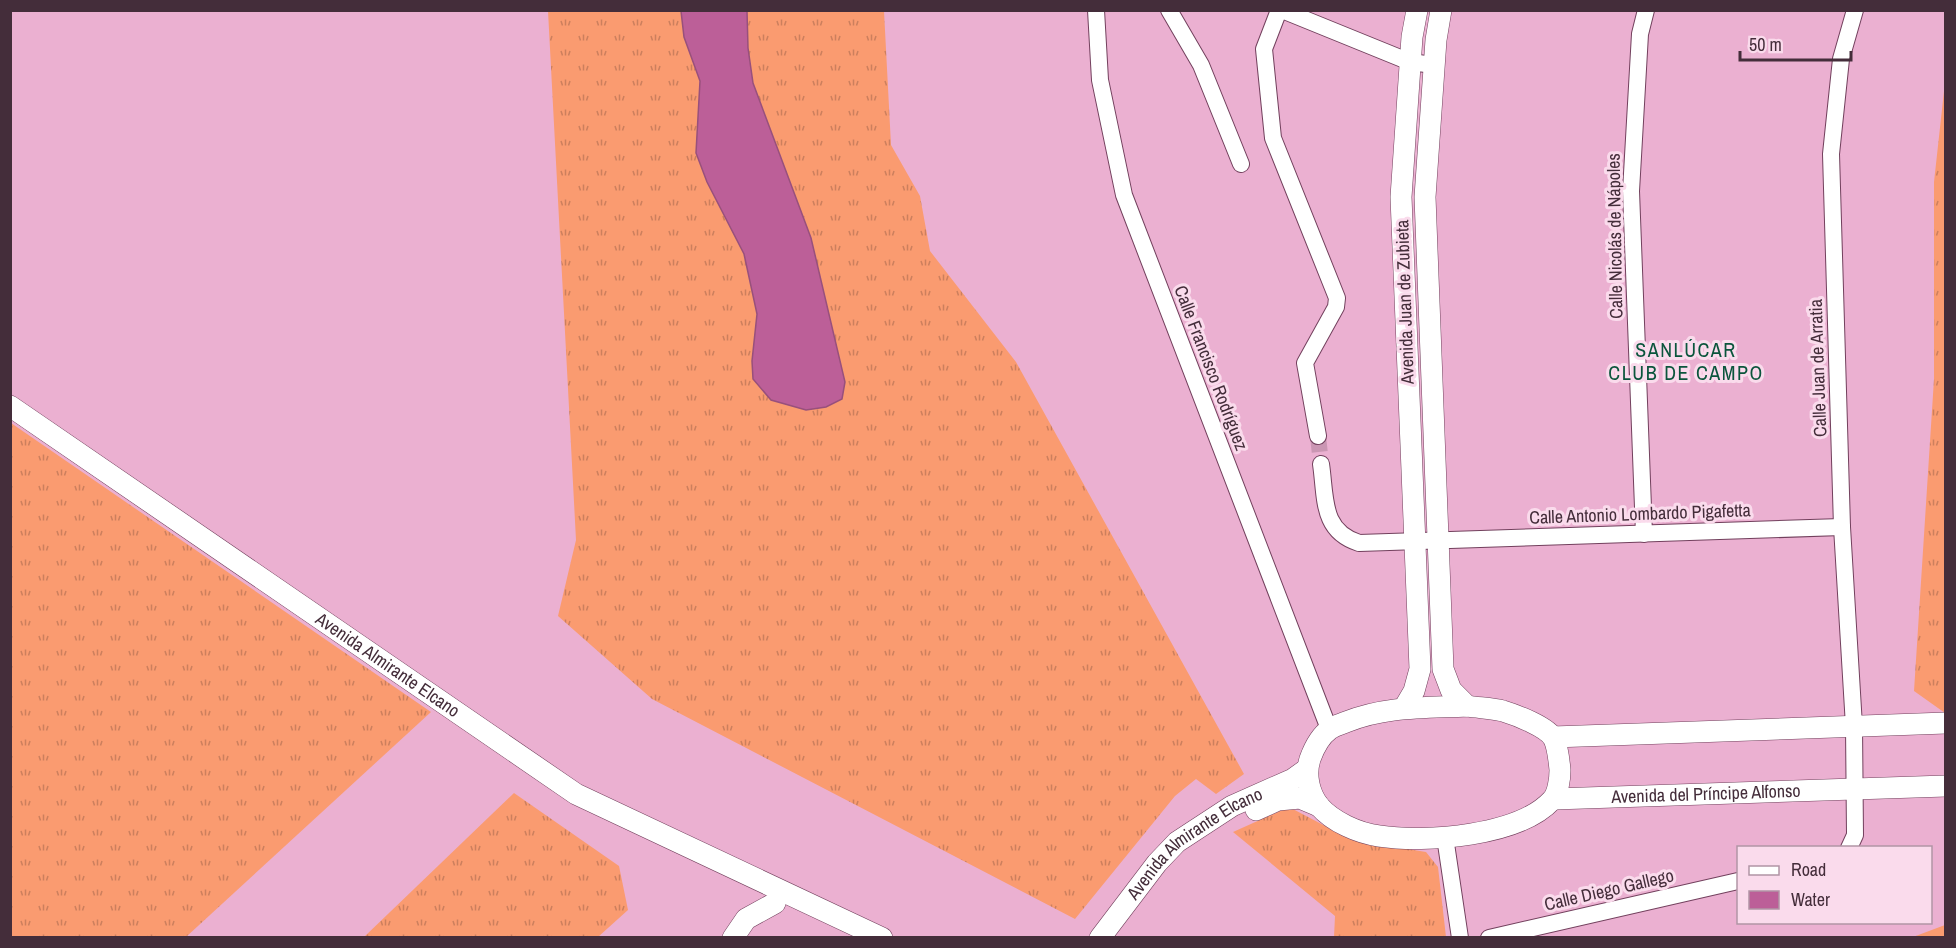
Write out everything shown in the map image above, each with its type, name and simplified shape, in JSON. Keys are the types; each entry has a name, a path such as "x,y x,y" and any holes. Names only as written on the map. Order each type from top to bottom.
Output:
{"street":[{"name":"Calle Francisco Rodríguez","path":"1096,10 1100,80 1124,195 1329,729"},
{"path":"1169,10 1200,65 1241,164"},
{"path":"1318,436 1305,363 1336,307 1337,298 1273,138 1264,49 1281,10 1410,62 1434,65"},
{"name":"Avenida Juan de Zubieta","path":"1404,708 1414,691 1420,669 1401,197 1412,37 1416,10"},
{"name":"Avenida Juan de Zubieta","path":"1441,10 1436,40 1425,197 1443,669 1451,690 1467,706"},
{"name":"Calle Nicolás de Nápoles","path":"1644,534 1630,191 1640,34 1646,10"},
{"name":"Calle Juan de Arratia","path":"1854,726 1842,527 1831,154 1841,59 1855,10"},
{"name":"Avenida Almirante Elcano","path":"10,406 576,794 778,897"},
{"name":"Avenida Almirante Elcano","path":"10,423 570,806 867,936"},
{"path":"1321,464 1329,519 1335,530 1347,539 1359,543 1439,541"},
{"name":"Calle Antonio Lombardo Pigafetta","path":"1439,541 1842,527"},
{"path":"1467,706 1502,711 1535,724 1553,737 1559,756 1560,777 1554,799 1541,810 1518,823 1483,833 1445,837 1378,836 1356,830 1337,821 1319,806 1310,789 1307,769 1314,747 1329,729 1353,719 1386,710 1404,708 1467,706"},
{"path":"1553,737 1946,723"},
{"path":"1851,846 1855,835 1854,726"},
{"name":"Avenida Almirante Elcano","path":"1100,938 1157,863 1178,842 1232,806 1293,779 1307,769"},
{"name":"Avenida del Príncipe Alfonso","path":"1554,799 1946,786"},
{"name":"Avenida Almirante Elcano","path":"1116,938 1167,872 1186,852 1238,817 1278,800 1300,798 1319,806"},
{"path":"1445,837 1460,938"},
{"name":"Calle Diego Gallego","path":"1489,938 1737,881"},
{"path":"733,938 746,919 778,897"}],"green space":[{"path":"548,11 884,11 891,145 920,196 930,251 1016,362 1244,774 1216,794 1196,779 1175,796 1075,919 652,699 558,616 576,540"},
{"path":"1945,82 1945,713 1914,691 1934,379 1934,182"},
{"path":"11,423 431,712 186,937 11,937"},
{"path":"514,793 619,866 628,910 598,937 364,937"},
{"path":"1289,807 1352,840 1426,852 1438,867 1446,937 1334,937 1335,916 1233,832"},
{"path":"1945,925 1945,937 1913,937"}],"water":[{"path":"681,11 747,11 748,48 753,83 811,238 845,382 842,399 826,407 806,410 771,400 753,379 752,361 757,314 744,254 707,182 696,153 700,81 684,37"}],"tunnel":[{"path":"1318,436 1321,464"}],"district":[{"name":"SANLÚCAR CLUB DE CAMPO","path":"1686,362"}]}
